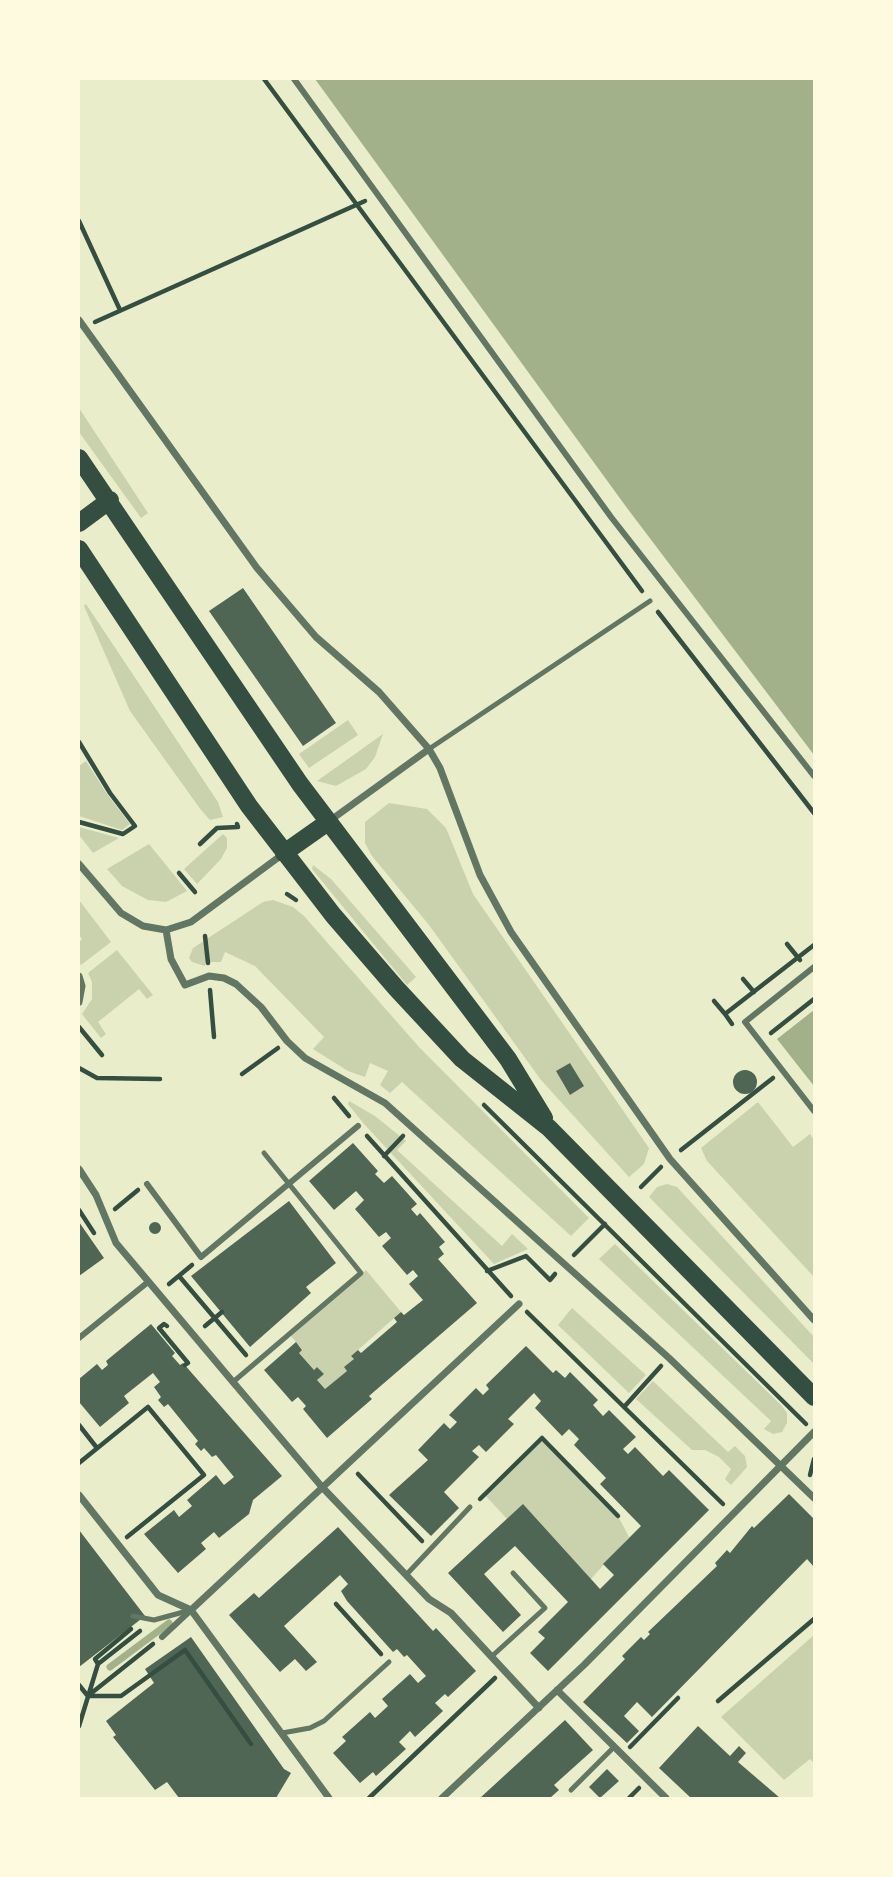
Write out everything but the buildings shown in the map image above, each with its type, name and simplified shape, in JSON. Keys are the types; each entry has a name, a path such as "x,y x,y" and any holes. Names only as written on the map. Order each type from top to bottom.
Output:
{"main road":[{"path":"82,467 110,500 328,822 508,1059 549,1128"},
{"path":"79,523 110,500"},
{"path":"79,549 249,806 369,957 462,1059 549,1128 814,1396"},
{"path":"284,853 328,822"}],"street":[{"path":"294,79 611,516 814,776"},
{"path":"79,320 257,569 316,637 379,692 429,749 445,778 480,875 511,932 670,1159 814,1320"},
{"path":"328,822 429,749"},
{"path":"79,864 121,912 144,926 166,930 191,922 284,853"},
{"path":"166,930 171,959 186,985 209,976 224,978 246,991 305,1058 385,1103 566,1264 814,1498"},
{"path":"812,969 745,1022 814,1111"},
{"path":"79,976 82,986 79,1002"},
{"path":"147,1184 201,1257 358,1126"},
{"path":"79,1168 106,1216 116,1243 322,1487 429,1599 450,1614 539,1708"},
{"path":"79,1338 148,1282"},
{"path":"162,1637 519,1304"},
{"path":"442,1798 539,1708 814,1432"},
{"path":"79,1495 158,1595 191,1610 329,1798"},
{"path":"557,1690 666,1798"}],"lane":[{"path":"429,749 650,601"},
{"path":"233,1382 361,1273 264,1153"},
{"path":"406,1575 470,1507"},
{"path":"491,1657 545,1608 513,1573"},
{"path":"133,1616 154,1620 191,1610"},
{"path":"282,1733 310,1728 324,1721 389,1662"},
{"path":"571,1790 614,1747"}],"path":[{"path":"264,79 650,601 814,813"},
{"path":"84,327 379,196"},
{"path":"79,220 120,310"},
{"path":"79,745 135,826 123,834 79,822"},
{"path":"200,844 217,828 239,827"},
{"path":"179,873 195,892"},
{"path":"205,936 214,1037"},
{"path":"787,944 812,969"},
{"path":"743,979 765,1007"},
{"path":"760,1042 814,999"},
{"path":"714,1001 724,1014"},
{"path":"79,1027 102,1055"},
{"path":"242,1074 270,1054"},
{"path":"79,1068 97,1078 160,1079"},
{"path":"641,1186 670,1159 782,1071"},
{"path":"334,1098 487,1271 732,1513"},
{"path":"384,1156 412,1128"},
{"path":"526,1148 814,1432"},
{"path":"106,1216 147,1184"},
{"path":"566,1264 605,1224"},
{"path":"487,1271 526,1256"},
{"path":"192,1265 179,1276 254,1364"},
{"path":"203,1328 222,1312"},
{"path":"180,1341 164,1324 159,1328 188,1363 185,1365"},
{"path":"624,1407 668,1358"},
{"path":"79,1463 148,1407 204,1475 118,1544"},
{"path":"79,1425 97,1448"},
{"path":"470,1507 542,1438 618,1516"},
{"path":"348,1464 429,1549"},
{"path":"337,1604 389,1662"},
{"path":"98,1664 95,1659 139,1623 133,1616"},
{"path":"79,1726 98,1664 154,1620"},
{"path":"718,1701 814,1620"},
{"path":"88,1696 162,1637"},
{"path":"88,1696 121,1696 185,1650 251,1744"},
{"path":"369,1798 503,1670"},
{"path":"79,1685 88,1696"},
{"path":"622,1755 678,1698"}],"shaded area":[{"path":"315,79 814,79 814,755 627,508"},
{"path":"79,408 148,513 141,518 79,432"},
{"path":"86,604 218,802 223,817 210,820 201,810 130,711 84,606"},
{"path":"348,720 358,735 309,768 299,754"},
{"path":"383,734 375,757 366,769 336,786 317,781"},
{"path":"86,761 130,824 122,830 79,816 79,766"},
{"path":"389,803 427,809 446,828 473,894 649,1148 644,1164 629,1177 541,1080 429,925 372,856 365,843 365,822"},
{"path":"79,827 119,838 93,853 79,835"},
{"path":"223,834 227,838 227,848 221,859 197,884 184,869"},
{"path":"149,844 187,891 166,902 148,900 122,886 107,869"},
{"path":"313,865 331,879 416,977 407,985 312,869"},
{"path":"79,900 111,942 81,965 79,961 79,942 82,939 79,935"},
{"path":"273,900 293,907 304,916 419,1047 589,1218 571,1236 402,1082 390,1093 380,1085 388,1071 370,1063 365,1077 348,1071 313,1049 324,1037 255,966 225,952 221,962 206,962 205,966 192,962 189,958 193,948 263,902"},
{"path":"117,950 153,995 147,999 139,989 98,1022 106,1034 101,1038 82,1014 92,999 92,982 88,973"},
{"path":"814,1010 814,1086 777,1039"},
{"path":"349,1101 375,1116 406,1141 397,1150 502,1246 512,1234 528,1249 494,1264 364,1124 348,1104"},
{"path":"758,1102 793,1147 810,1134 814,1140 814,1277 707,1161 701,1148"},
{"path":"667,1184 677,1187 814,1337 814,1364 649,1197 657,1187"},
{"path":"615,1244 781,1405 787,1413 787,1423 782,1432 773,1434 764,1429 771,1421 599,1259"},
{"path":"366,1270 401,1312 351,1356 354,1359 347,1371 325,1389 317,1380 323,1374 317,1367 314,1370 299,1353 302,1349 289,1334"},
{"path":"572,1308 646,1375 629,1393 558,1325"},
{"path":"653,1381 728,1452 735,1446 745,1456 747,1467 731,1485 725,1479 731,1469 719,1457 705,1450 692,1450 636,1399"},
{"path":"542,1438 618,1516 629,1537 590,1580 523,1505 507,1519 485,1495"},
{"path":"814,1635 814,1763 810,1759 784,1780 721,1717"}],"waterway":[{"path":"110,1667 169,1623"}]}
